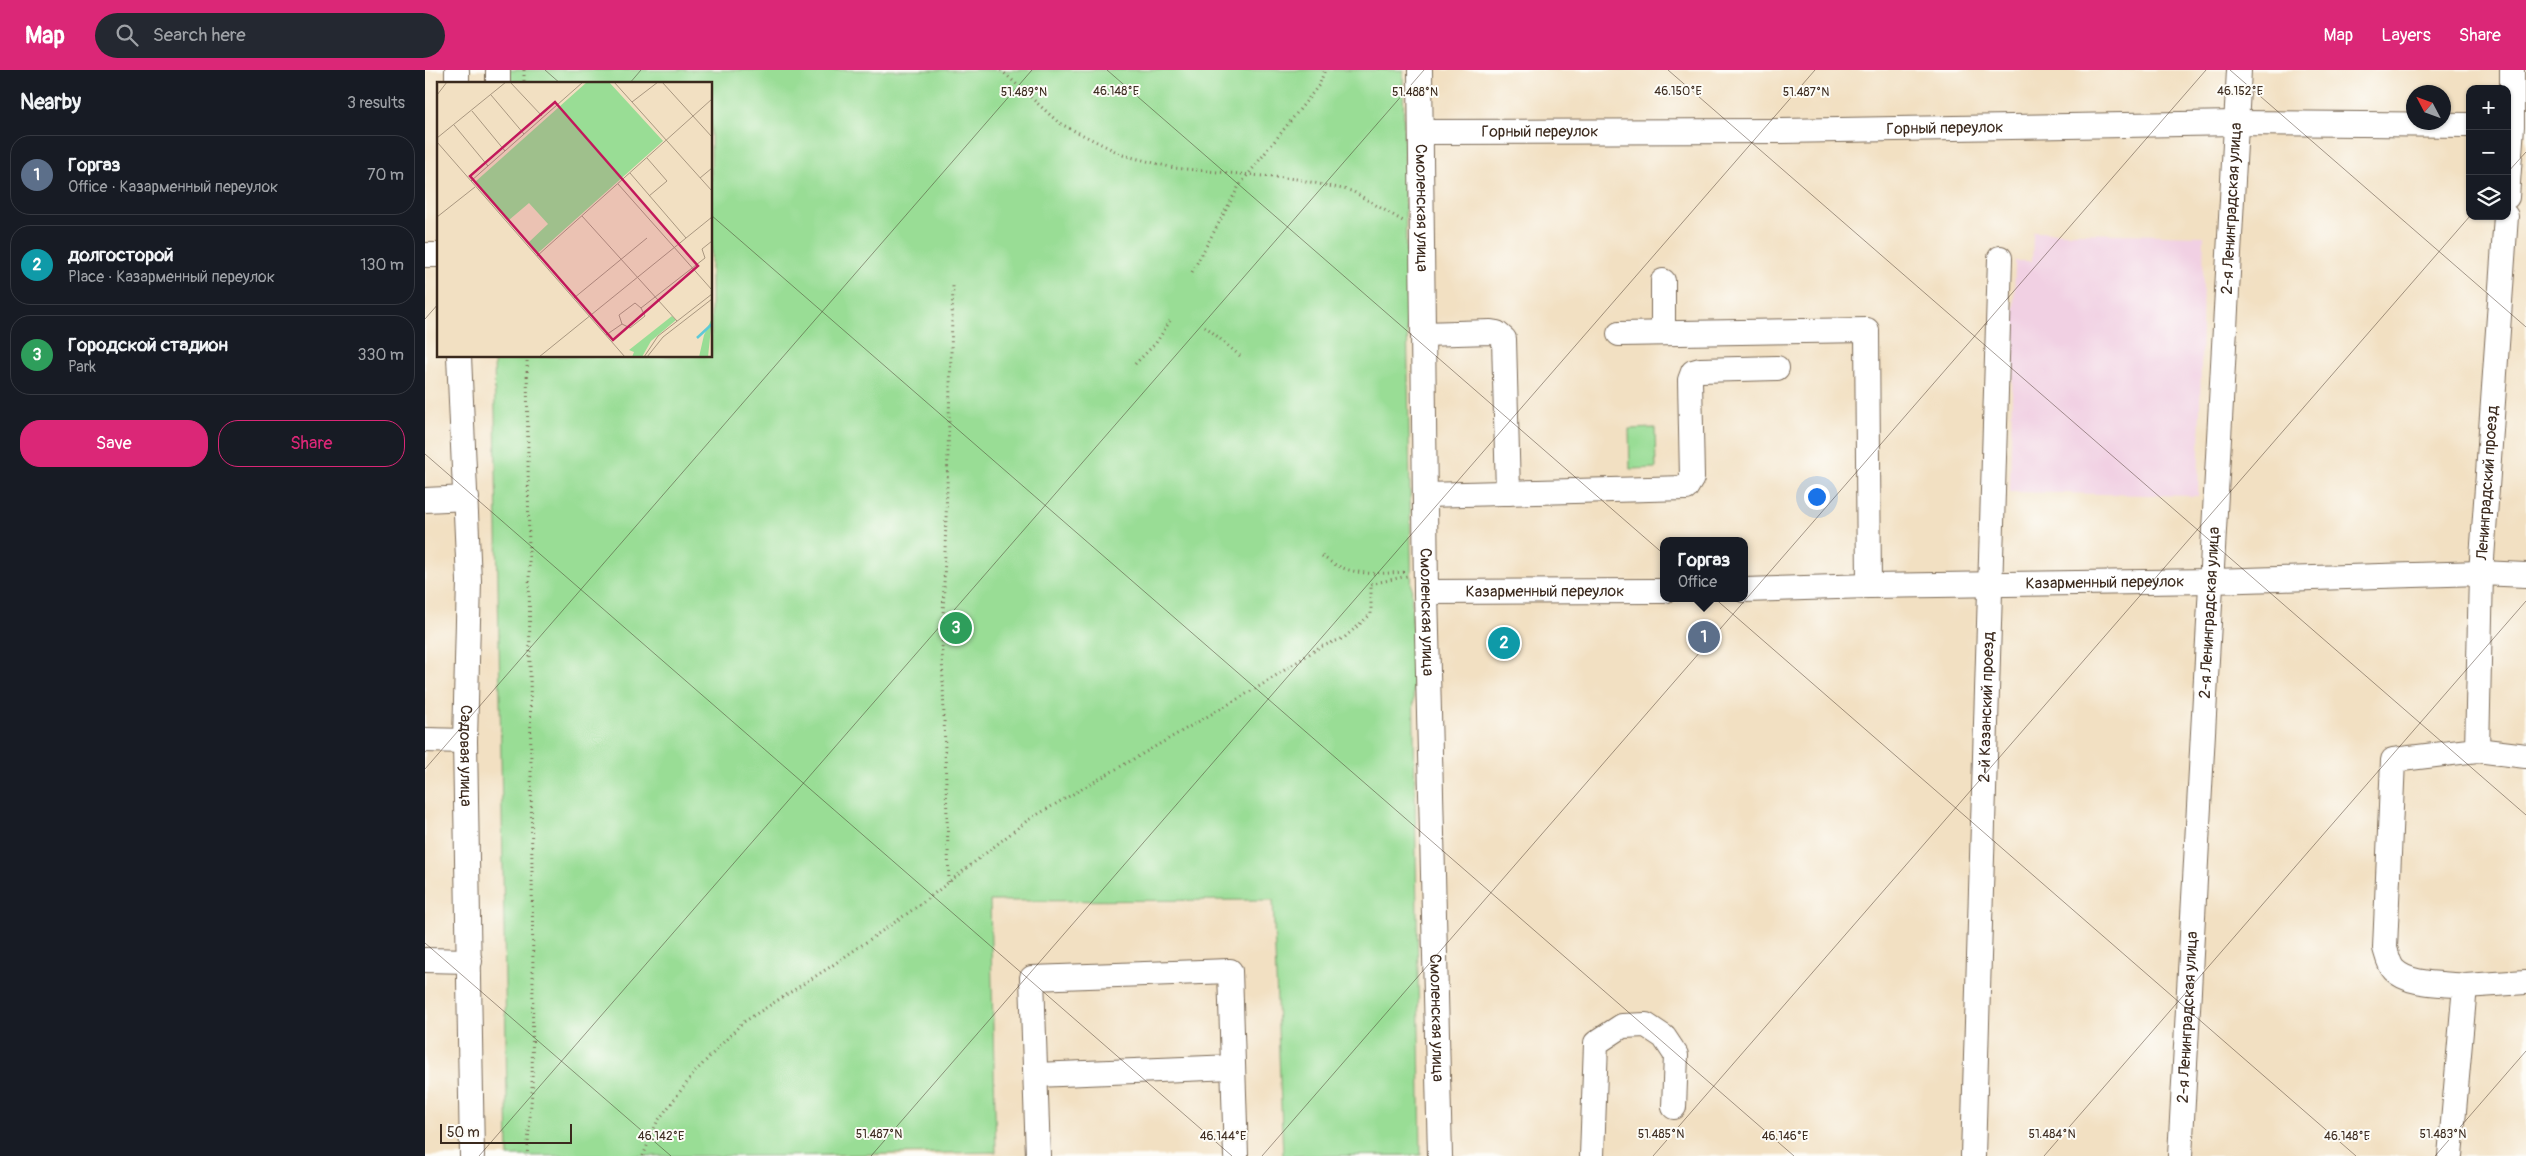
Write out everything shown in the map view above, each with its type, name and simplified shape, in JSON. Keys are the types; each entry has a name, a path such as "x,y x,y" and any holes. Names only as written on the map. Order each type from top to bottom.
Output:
{"street":[{"name":"Смоленская улица","path":"1420,70 1426,582 1440,1156"},
{"name":"2-я Ленинградская улица","path":"2180,1156 2239,70"},
{"path":"2509,175 2515,126 2513,70"},
{"name":"Горный переулок","path":"1421,132 1771,131 2237,123 2466,126"},
{"name":"Ленинградский проезд","path":"2477,750 2481,572 2506,220"},
{"name":"2-й Казанский проезд","path":"1973,1156 2000,258"},
{"path":"1663,281 1663,334"},
{"path":"1619,334 1867,330 1869,586"},
{"path":"1423,334 1491,332 1497,333 1504,340 1508,493"},
{"name":"Садовая улица","path":"459,358 467,498 469,581 465,741 472,1156"},
{"path":"1425,495 1686,488 1692,478 1690,380 1693,372 1696,370 1777,368"},
{"path":"425,500 467,498"},
{"name":"Казарменный переулок","path":"1748,590 1869,586 2212,581 2481,572 2526,574"},
{"name":"Казарменный переулок","path":"1426,582 1660,591"},
{"path":"425,740 465,741"},
{"path":"2526,756 2477,750 2393,760 2385,948 2392,969 2402,976 2417,980 2465,986 2526,982"},
{"path":"425,960 470,961"},
{"path":"1037,1156 1032,978 1230,971 1236,1156"},
{"path":"2450,1156 2465,986"},
{"path":"1592,1156 1596,1043 1622,1026 1646,1025 1664,1037 1676,1054 1674,1107"},
{"path":"1036,1075 1233,1067"}],"path":[{"path":"1001,70 1059,123 1123,155 1174,168 1296,179 1352,191 1422,234"},
{"path":"1193,272 1239,186 1319,85 1325,70"},
{"path":"949,882 942,652 953,286"},
{"path":"1135,364 1156,343 1170,322"},
{"path":"1205,326 1240,356"},
{"path":"527,358 533,975 532,1091 527,1156"},
{"path":"1322,556 1337,568 1426,582"},
{"path":"643,1156 657,1122 695,1072 742,1023 830,967 949,882 1029,820 1259,686 1320,647 1345,638 1371,614 1371,584 1426,582"}],"shaded area":[{"path":"2033,232 2204,236 2198,496 2010,492 2015,261 2032,261"}],"green space":[{"path":"489,70 1403,70 1421,1155 1283,1156 1273,900 990,901 996,1152 779,1156 508,1156 494,358 713,358 713,82 490,82"},
{"path":"1655,428 1656,468 1630,469 1629,429"}],"place":[{"name":"Городской стадион","path":"956,628"},
{"name":"Горгаз","path":"1704,637"},
{"name":"долгосторой","path":"1504,643"}]}
